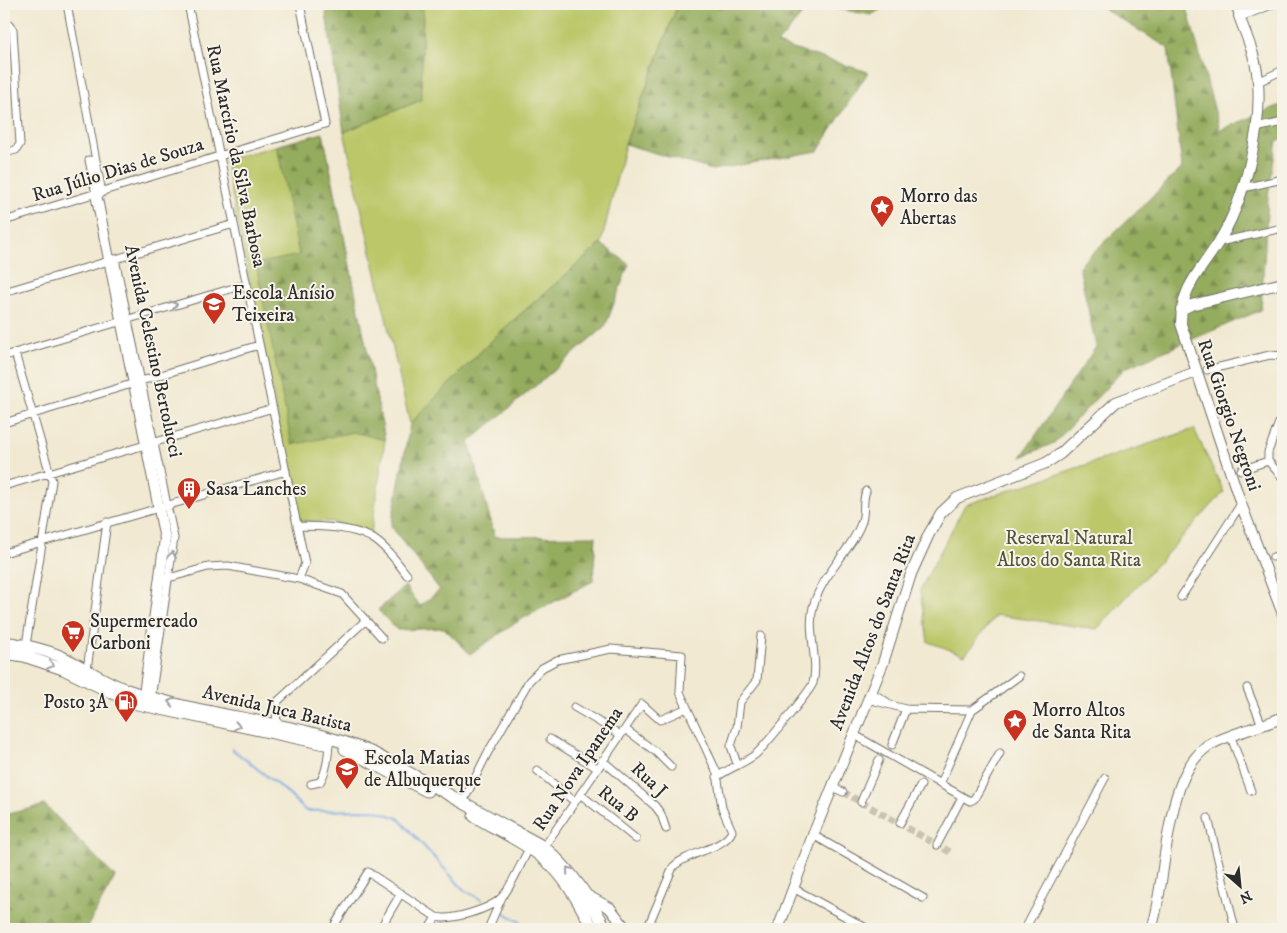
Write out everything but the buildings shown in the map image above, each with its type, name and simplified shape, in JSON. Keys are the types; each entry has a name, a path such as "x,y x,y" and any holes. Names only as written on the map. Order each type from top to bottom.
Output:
{"main road":[{"name":"Avenida Juca Batista","path":"4,642 26,645 62,657 147,701 349,750 460,808 529,849 558,872 575,896 592,927"},
{"name":"Avenida Juca Batista","path":"4,653 24,656 63,669 133,703 147,701 276,723 349,743 373,753 544,847 564,864 588,896 606,929"},
{"path":"592,927 596,910"}],"street":[{"name":"Avenida Celestino Bertolucci","path":"67,4 99,194 164,505 166,539 164,579 147,701"},
{"name":"Rua Marcírio da Silva Barbosa","path":"188,4 305,563 299,579"},
{"name":"Rua Júlio Dias de Souza","path":"4,221 99,194 325,124 300,4"},
{"path":"1181,310 1188,285 1219,242 1243,188 1252,156 1256,128 1258,82 1253,53 1234,4"},
{"path":"1239,16 1270,4"},
{"path":"4,24 8,24 13,30 20,144 16,150 4,153"},
{"path":"1258,82 1283,70"},
{"path":"1256,128 1283,122"},
{"name":"Avenida Celestino Bertolucci","path":"89,160 99,194"},
{"path":"1243,188 1283,179"},
{"path":"4,292 234,224"},
{"path":"1219,242 1283,228"},
{"path":"1243,295 1283,282"},
{"path":"4,356 247,284"},
{"path":"1181,310 1190,306 1283,288"},
{"name":"Rua Giorgio Negroni","path":"1181,310 1183,335 1241,504 1283,614"},
{"path":"4,422 260,345"},
{"path":"16,353 52,481 44,542 26,645"},
{"path":"1207,370 1270,355 1283,356"},
{"name":"Avenida Altos do Santa Rita","path":"778,929 853,734 874,697 910,574 928,534 948,504 957,498 1046,463 1060,454 1116,402 1196,372"},
{"path":"4,486 273,408"},
{"path":"1283,412 1268,452 1268,460 1283,478"},
{"path":"1241,470 1268,460"},
{"path":"4,552 286,471"},
{"path":"717,777 756,754 768,742 814,683 811,615 815,599 823,582 845,552 862,521 862,504 866,491"},
{"path":"1181,597 1241,504"},
{"path":"87,670 107,522"},
{"path":"297,526 330,527 370,537 390,553 408,576"},
{"path":"1273,557 1283,555"},
{"path":"164,579 208,567 228,566 299,579 342,594 382,638"},
{"path":"276,723 278,701 366,620"},
{"path":"737,764 731,746 737,728 740,702 757,680 761,636"},
{"path":"463,802 516,703 529,681 542,668 557,660 611,649 682,655 680,692 717,777 722,808 732,828 731,835 714,846 680,860 673,867 647,929"},
{"path":"940,784 972,710 1019,676"},
{"path":"1247,688 1262,725"},
{"path":"874,697 906,709 972,710"},
{"name":"Rua Nova Ipanema","path":"544,847 642,704 660,720 687,708"},
{"path":"574,707 621,735"},
{"path":"892,744 906,709"},
{"path":"1151,929 1159,902 1171,813 1189,767 1208,746 1262,725 1282,720"},
{"path":"625,729 656,752 671,767"},
{"path":"853,734 970,801 974,799 1000,753"},
{"path":"1231,737 1251,791"},
{"path":"550,739 597,768"},
{"path":"311,784 320,782 325,773 330,754 329,744"},
{"name":"Rua J","path":"602,760 655,806 661,814 666,829"},
{"path":"861,802 879,760"},
{"path":"537,770 575,802"},
{"path":"1025,929 1105,778"},
{"path":"900,823 921,785"},
{"path":"832,786 843,792"},
{"name":"Rua B","path":"580,794 636,839"},
{"path":"937,845 962,797"},
{"path":"1208,818 1235,929"},
{"path":"813,835 923,898"},
{"path":"488,929 502,897 529,849"},
{"path":"332,929 366,873 372,873 436,917 446,920 494,903 502,897"},
{"path":"793,888 868,929"},
{"path":"380,929 401,893"},
{"path":"588,896 610,908 626,929"},
{"path":"1158,929 1161,911 1159,902"},
{"path":"596,910 604,906 610,908"},
{"path":"429,929 436,917"}],"green space":[{"path":"335,4 423,4 421,100 344,132 326,13"},
{"path":"423,4 678,4 625,144 601,244 500,332 410,424 344,132 421,100"},
{"path":"678,4 811,4 777,44 868,72 818,151 712,170 625,144"},
{"path":"812,4 890,4 871,15"},
{"path":"1096,4 1186,4 1220,130 1283,104 1283,139 1277,141 1268,196 1261,310 1125,368 1054,443 1021,457 1096,347 1079,266 1182,168 1168,48"},
{"path":"323,133 385,440 371,533 333,522 298,521 225,160"},
{"path":"323,133 385,440 353,432 292,445 256,264 299,255 277,146"},
{"path":"601,244 629,264 605,327 469,442 495,537 596,536 593,581 520,620 470,654 444,628 397,630 378,610 405,586 420,606 440,590 391,526 410,424 500,332"},
{"name":"Reserval Natural Altos do Santa Rita","path":"1194,429 1224,492 1097,629 996,615 965,655 928,642 920,590 965,505"},
{"path":"45,805 115,877 86,929 4,929 4,815"}],"waterway":[{"path":"232,749 283,789 306,811 374,810 398,818 464,890 482,900"},
{"path":"503,912 532,929"}],"tunnel":[{"path":"843,792 950,852"}],"place":[{"name":"Morro das Abertas","path":"882,228"},
{"name":"Escola Anísio Teixeira","path":"214,325"},
{"name":"Sasa Lanches","path":"189,510"},
{"name":"Supermercado Carboni","path":"73,653"},
{"name":"Posto 3A","path":"126,723"},
{"name":"Morro Altos de Santa Rita","path":"1015,742"},
{"name":"Escola Matias de Albuquerque","path":"347,790"}]}
